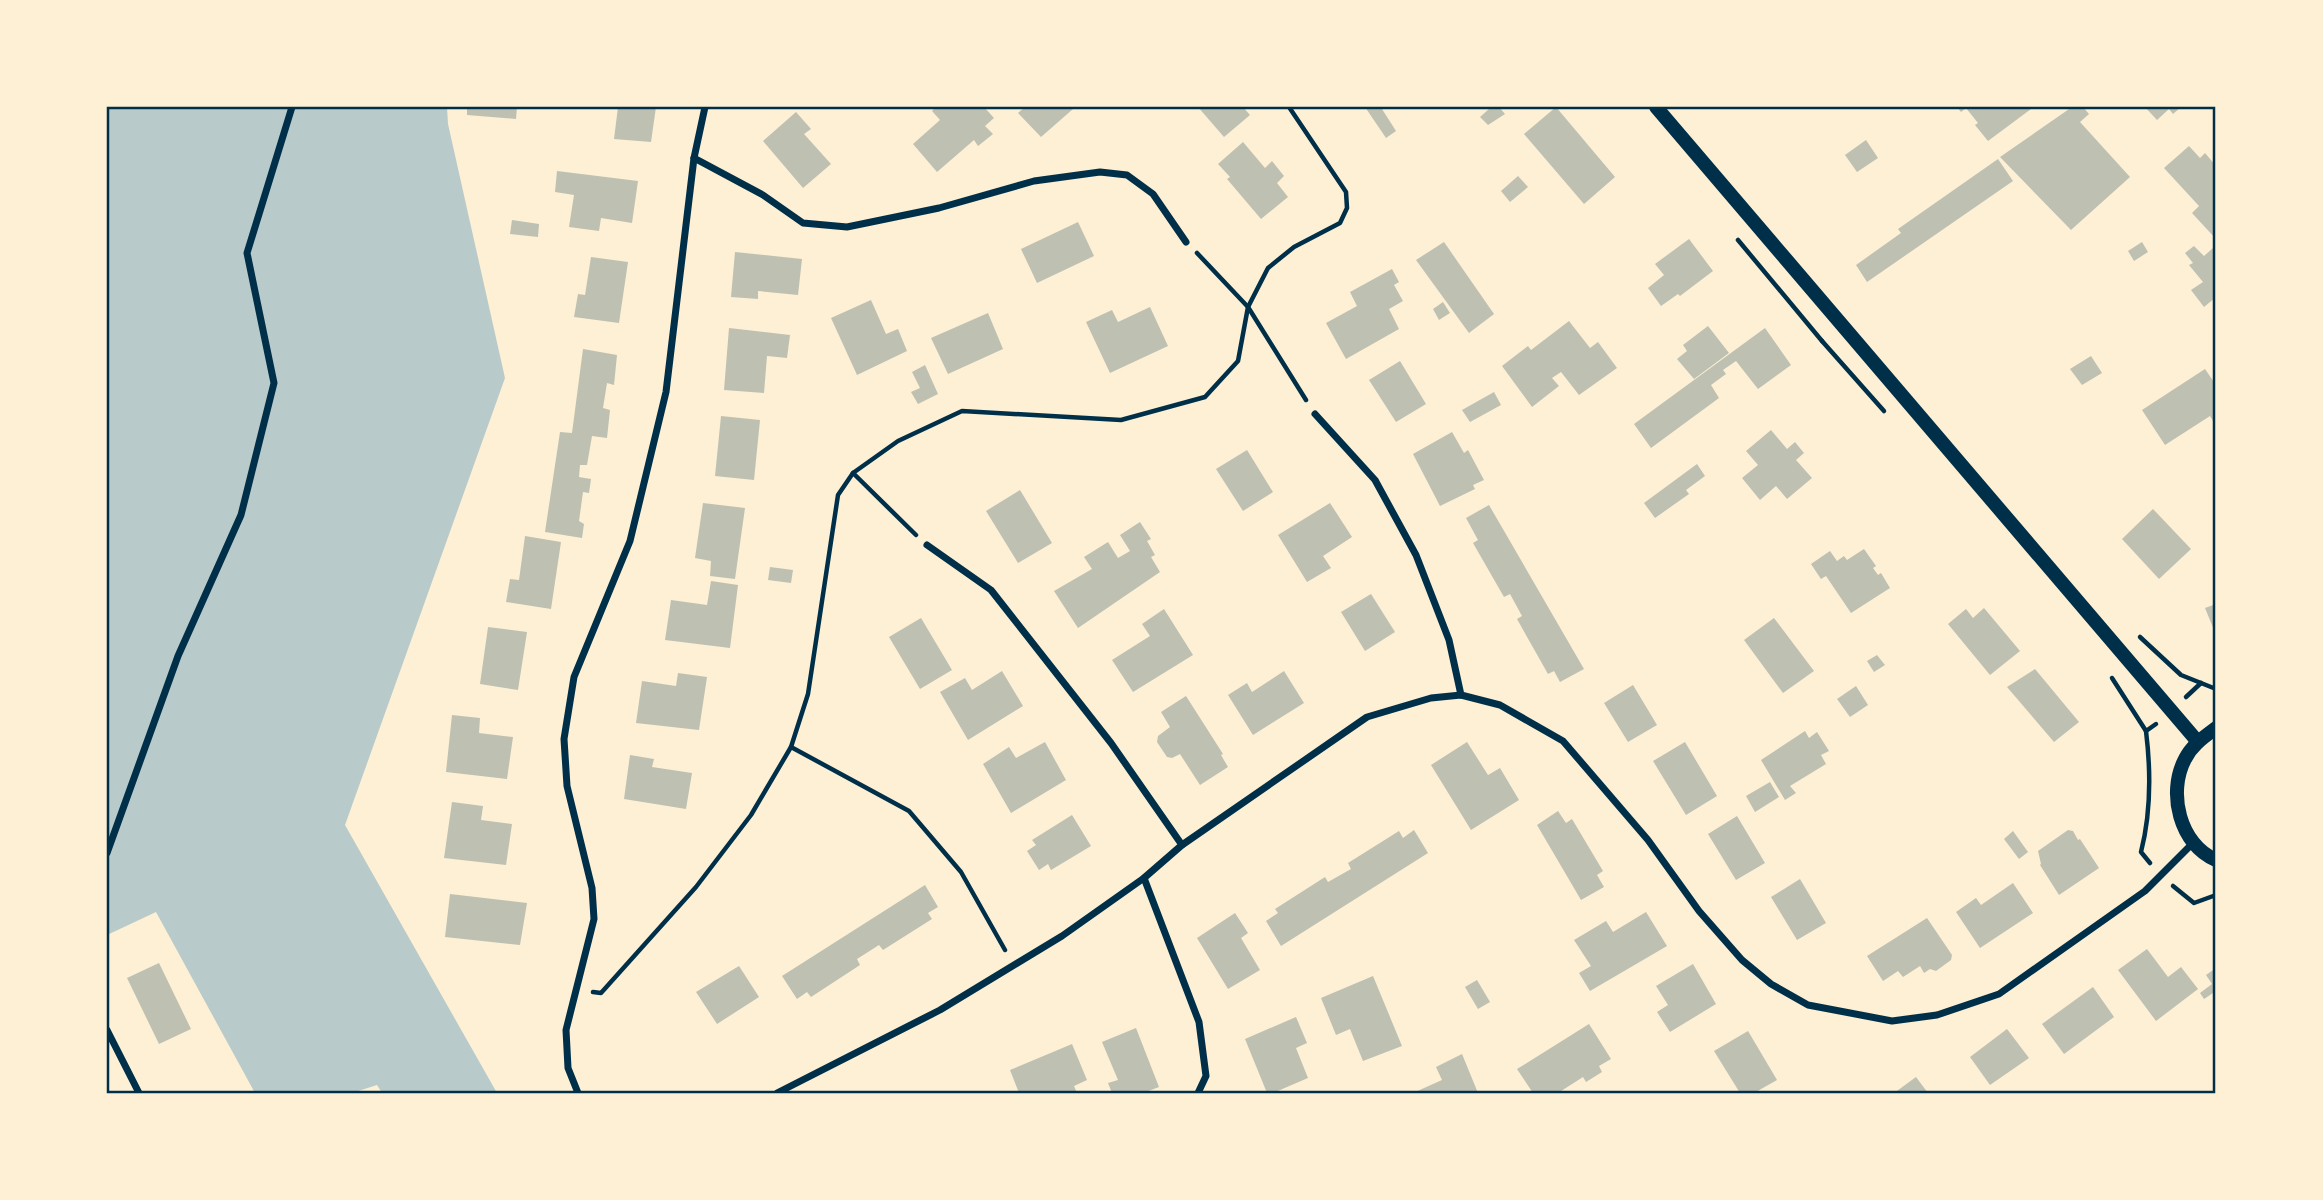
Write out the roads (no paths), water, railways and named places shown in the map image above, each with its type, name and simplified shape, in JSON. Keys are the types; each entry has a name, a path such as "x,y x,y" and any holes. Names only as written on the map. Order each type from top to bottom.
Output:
{"main road":[{"path":"1657,107 2198,741"},
{"path":"2216,728 2198,741 2185,760 2178,780 2176,803 2182,824 2194,842 2216,860"}],"street":[{"path":"107,853 178,656 241,515 274,383 247,253 292,107"},
{"path":"578,1093 568,1068 566,1030 594,919 592,888 567,786 564,739 574,677 630,541 666,392 694,158 705,107"},
{"path":"694,158 763,195 803,223 847,227 939,208 1034,181 1100,172 1127,175 1153,194 1186,242"},
{"path":"1315,414 1375,480 1416,555 1449,640 1461,695"},
{"path":"927,545 991,590 1111,743 1182,845"},
{"path":"777,1093 940,1010 1062,936 1143,878 1182,845 1367,718 1431,698 1461,695 1500,705 1563,741 1648,839 1699,911 1742,960 1771,984 1808,1005 1892,1021 1937,1015 1999,994 2144,891 2194,842"},
{"path":"1143,878 1199,1022 1206,1076 1198,1093"},
{"path":"107,1030 139,1093"}]}
